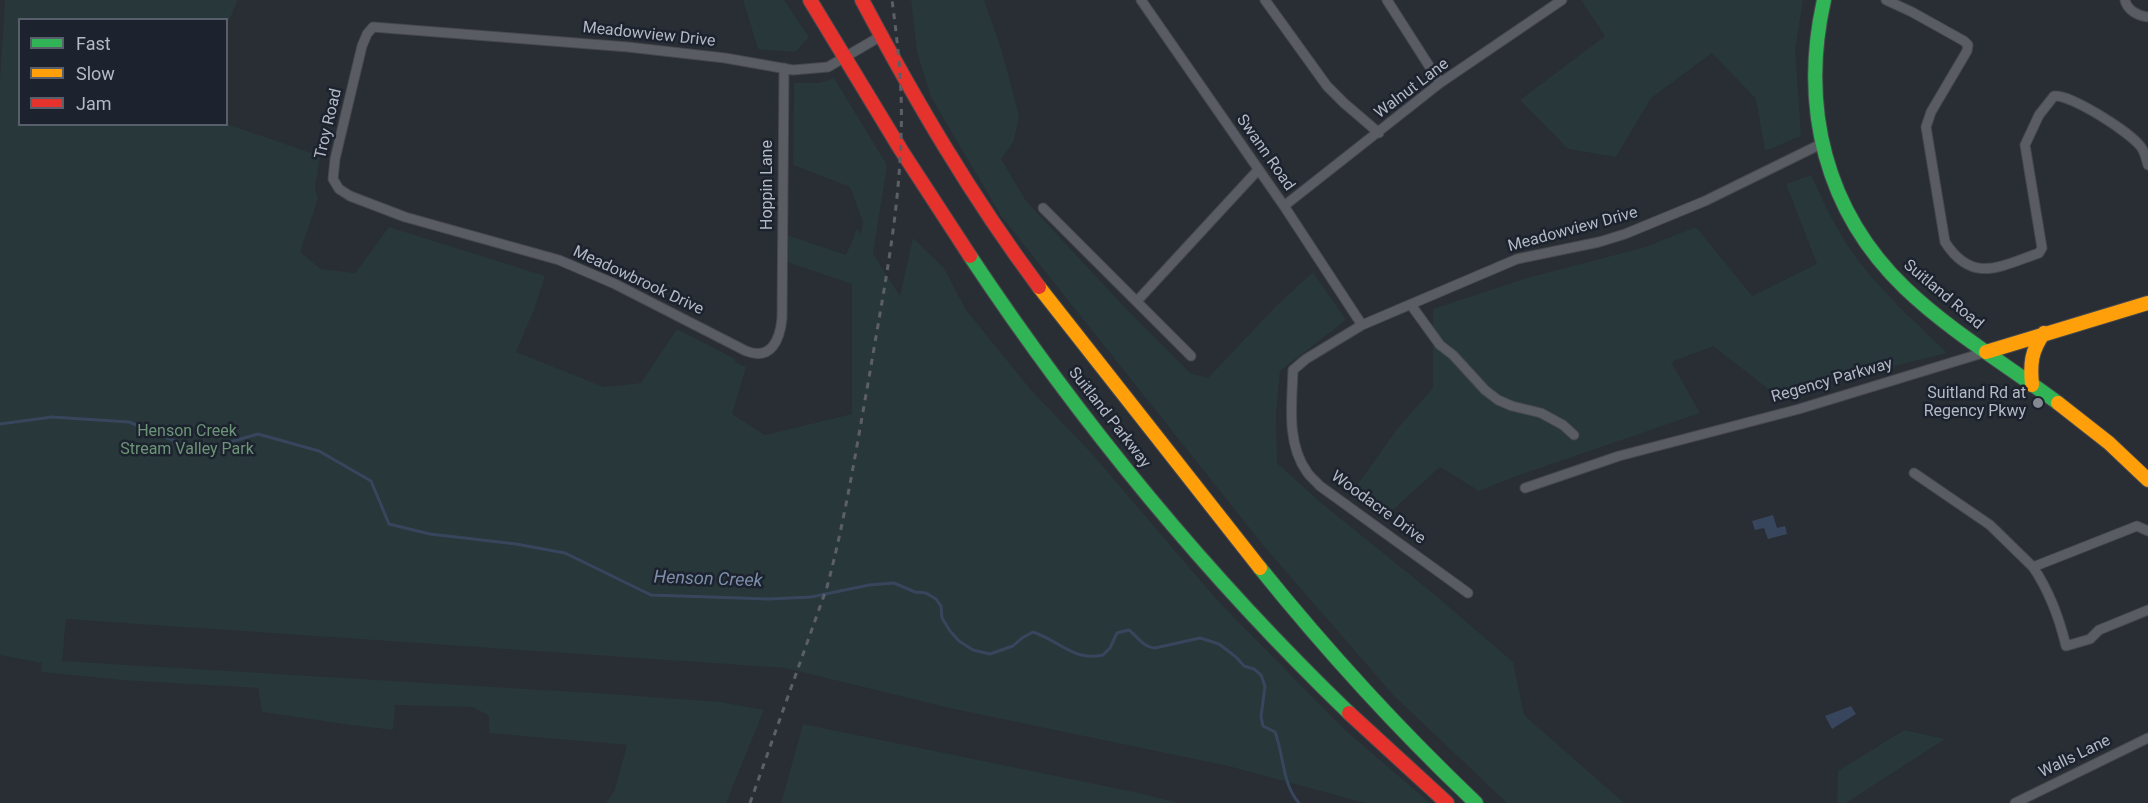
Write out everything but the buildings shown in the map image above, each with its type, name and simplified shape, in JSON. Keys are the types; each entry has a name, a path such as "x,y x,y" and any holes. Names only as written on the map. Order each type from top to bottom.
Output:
{"main road":[{"name":"Suitland Parkway","path":"810,0 938,207 998,296 1075,403 1141,486 1231,591 1297,662 1368,732 1447,803"},
{"name":"Suitland Parkway","path":"862,0 915,99 955,166 1005,241 1309,629 1391,720 1476,803"},
{"name":"Suitland Road","path":"1824,0 1815,48 1814,94 1821,144 1846,207 1868,246 1899,282 1941,319 2110,443 2148,480"},
{"name":"Regency Parkway","path":"1986,352 2148,303"},
{"path":"2032,385 2030,369 2032,349 2044,333"}],"street":[{"name":"Swann Road","path":"1141,0 1284,207 1362,325"},
{"path":"1265,0 1327,86 1379,133"},
{"path":"1387,0 1440,83"},
{"name":"Walnut Lane","path":"1284,207 1440,83 1562,0"},
{"path":"1886,0 1912,12 1968,45 1967,51 1931,112 1926,127 1945,242 1954,256 1963,264 1972,268 1996,267 2039,253 2042,248 2025,145 2039,115 2054,96 2060,95 2075,101 2130,136 2141,146 2148,165"},
{"path":"2125,0 2135,13 2148,16"},
{"name":"Troy Road","path":"404,29 378,26 369,30 364,38 337,150 333,179 339,189 350,196 405,217"},
{"name":"Meadowview Drive","path":"404,29 589,43 725,58 793,70 821,69 881,36"},
{"name":"Hoppin Lane","path":"782,303 783,68"},
{"name":"Meadowview Drive","path":"1362,325 1516,259 1599,242 1625,234 1713,197 1821,144"},
{"path":"1137,301 1258,170"},
{"path":"1043,208 1191,356"},
{"name":"Meadowbrook Drive","path":"405,217 559,260 615,284 755,355 766,353 778,336 782,303"},
{"path":"1411,305 1440,345 1453,355 1485,390 1505,403 1541,413 1563,425 1574,435"},
{"name":"Woodacre Drive","path":"1362,325 1306,359 1293,370 1292,426 1295,445 1307,472 1320,486 1468,593"},
{"name":"Regency Parkway","path":"1525,488 1619,456 1799,409 1986,352"},
{"path":"1914,473 1990,525 2034,567 2046,586 2056,609 2066,646 2090,639 2099,630 2148,610"},
{"path":"2034,567 2137,526 2148,531"},
{"name":"Walls Lane","path":"2015,803 2148,738"}],"green space":[{"name":"Henson Creek Stream Valley Park","path":"5,0 238,0 228,23 228,18 18,18 18,126 228,124 320,156 315,188 318,199 300,252 321,269 355,273 389,227 545,276 516,352 604,387 641,383 677,329 746,367 732,414 765,435 852,414 852,284 787,262 787,235 846,255 857,229 861,234 863,222 850,187 793,165 794,83 819,83 834,78 887,165 873,254 900,296 913,238 944,268 966,310 1031,390 1094,456 1217,600 1344,729 1430,803 1365,803 1228,766 954,709 785,668 66,619 62,661 610,694 720,702 764,710 726,803 606,803 615,789 627,745 489,733 489,716 473,707 395,705 393,730 262,712 258,688 122,680 41,672 42,663 0,655 0,78"},
{"path":"743,0 784,0 809,37 795,52 758,49"},
{"path":"911,0 984,0 1001,48 1019,116 1014,141 1001,159 1026,201 1130,313 1190,373 1208,378 1275,307 1313,272 1346,320 1280,371 1276,412 1277,463 1320,502 1434,594 1513,662 1524,715 1624,803 1507,803 1394,696 1263,545 1001,216 931,97 917,52"},
{"path":"1581,0 1803,0 1795,50 1801,136 1765,151 1756,99 1712,53 1651,98 1616,157 1568,149 1520,100 1605,36"},
{"path":"1811,175 1838,230 1858,260 1889,296 1947,353 1776,395 1713,346 1671,362 1700,413 1479,491 1440,467 1385,517 1351,494 1397,429 1433,388 1433,309 1527,278 1645,247 1696,227 1752,296 1817,264 1786,184"},
{"path":"803,724 1139,793 1178,803 781,803"},
{"path":"1904,730 1945,739 1846,803 1837,803 1838,771"}],"water":[{"path":"1773,515 1777,528 1785,526 1787,534 1768,539 1764,528 1755,530 1752,521"},
{"path":"1851,706 1856,714 1832,729 1825,716"}],"waterway":[{"name":"Henson Creek","path":"0,424 52,417 129,422 199,451 258,434 319,451 371,481 389,524 430,534 516,544 565,553 651,595 768,599 811,597 869,585 894,583 915,592 926,593 936,599 941,606 942,618 959,641 973,650 990,654 1013,646 1033,632 1084,656 1103,655 1110,648 1117,633 1129,630 1144,644 1155,648 1200,638 1219,644 1244,666 1254,669 1261,675 1265,686 1261,717 1263,726 1275,732 1289,787 1299,803"}],"railway":[{"path":"750,803 827,587 846,507 890,255 900,166 901,85 892,0"}],"traffic: fast":[{"path":"1824,0 1817,40 1815,79 1818,118 1826,155 1838,191 1855,226 1878,258 1923,304 1960,334 2058,403"},
{"path":"970,256 1055,377 1147,495 1245,607 1349,713"},
{"path":"1260,568 1364,689 1476,803"}],"traffic: slow":[{"path":"1039,287 1260,568"},
{"path":"1986,352 2148,303"},
{"path":"2032,385 2032,358 2044,333"},
{"path":"2058,403 2109,443 2148,480"}],"traffic: jam":[{"path":"810,0 901,150 970,256"},
{"path":"862,0 902,74 967,183 1039,287"},
{"path":"1349,713 1447,803"}],"place":[{"name":"Suitland Rd at Regency Pkwy","path":"2038,403"}]}
